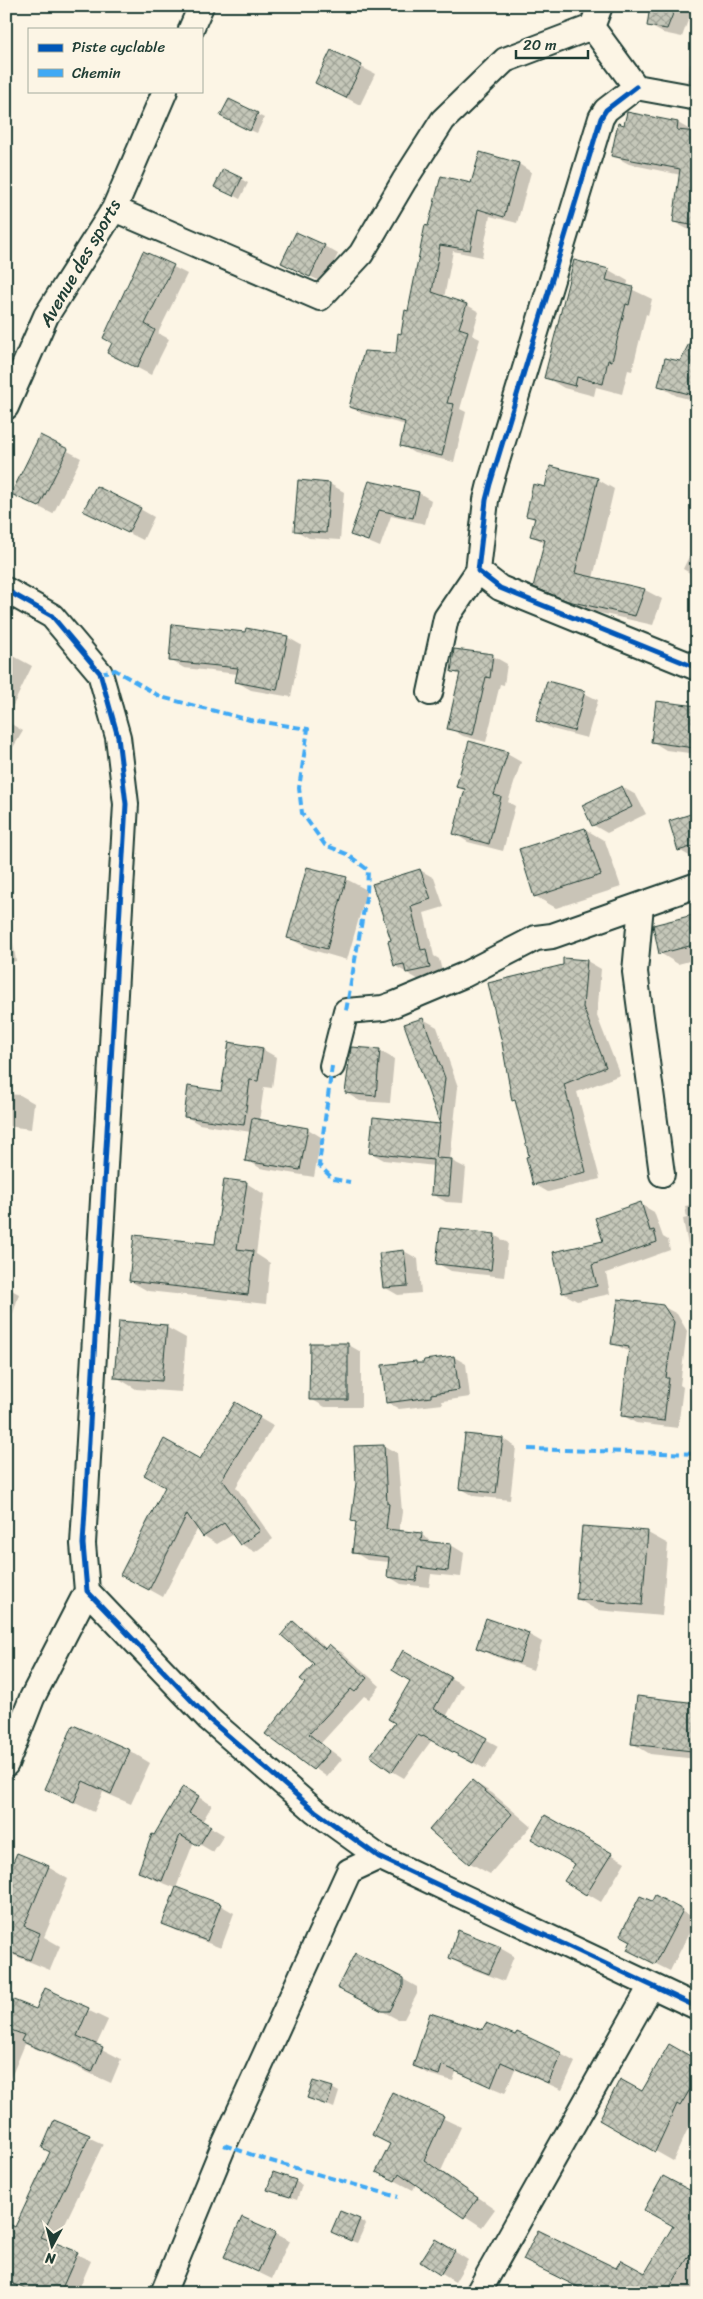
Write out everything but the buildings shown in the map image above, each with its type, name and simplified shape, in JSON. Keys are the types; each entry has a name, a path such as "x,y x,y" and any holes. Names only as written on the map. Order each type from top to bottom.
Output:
{"street":[{"path":"191,28 201,6"},
{"path":"114,209 320,298 361,254 404,180 444,120 505,60 596,17 636,87"},
{"path":"430,693 446,618 478,572 486,500 490,484 601,118 606,110 636,87 697,98"},
{"name":"Avenue des sports","path":"6,408 46,316 114,209 165,92"},
{"path":"478,572 500,588 697,668"},
{"path":"6,590 52,616 100,673 118,737 126,804 98,1261 84,1544 87,1591 32,1698 6,1764"},
{"path":"332,1066 346,1011 383,1008 395,1004 464,974 536,938 552,936 697,885"},
{"path":"641,905 635,972 662,1174"},
{"path":"87,1591 209,1719 315,1811 379,1857 697,2007"},
{"path":"169,2290 224,2145 349,1871 379,1857"},
{"path":"478,2293 650,1986"}],"marked path":[{"path":"100,673 115,670 161,697 250,720 308,729 299,788 302,813 325,845 347,854 368,870 367,892 346,1011"},
{"path":"332,1066 319,1165 333,1179 350,1182"},
{"path":"528,1449 697,1454"},
{"path":"224,2145 264,2159 398,2197"}],"cycle path":[{"path":"636,87 606,110 601,118 490,484 486,500 478,571 500,588 697,668"},
{"path":"6,590 52,616 100,673 118,737 126,804 83,1544 87,1591 209,1719 315,1811 379,1857 697,2007"}]}
